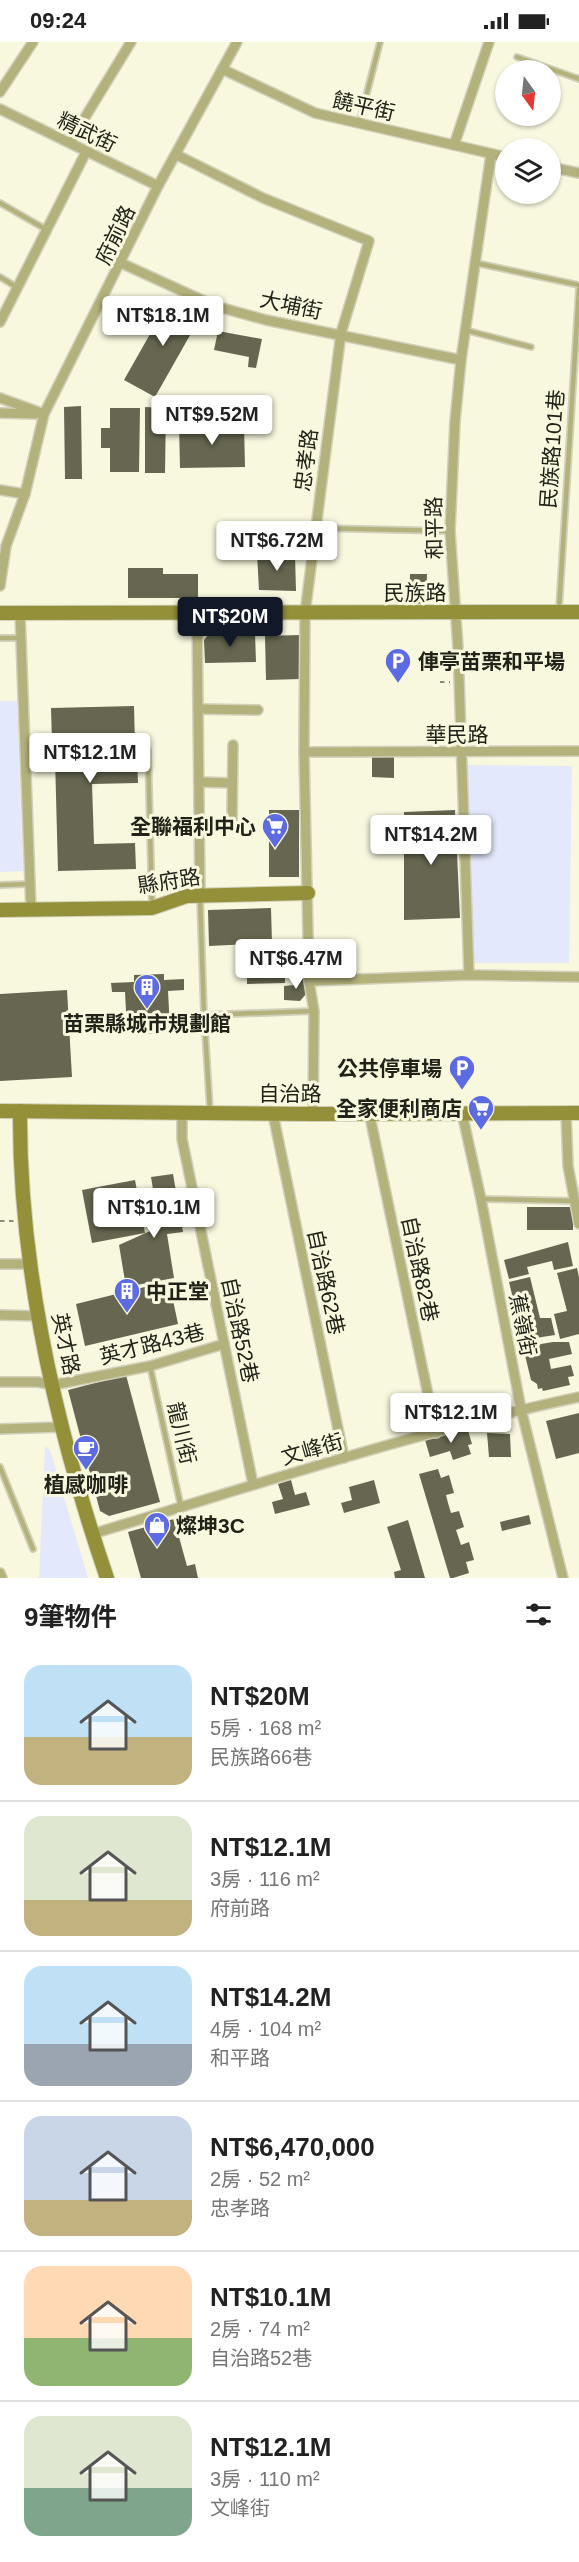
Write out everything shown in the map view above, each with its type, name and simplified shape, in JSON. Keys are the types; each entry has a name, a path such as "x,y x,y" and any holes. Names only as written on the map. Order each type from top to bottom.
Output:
{"street":[{"path":"0,92 33,42"},
{"path":"70,142 131,42"},
{"name":"府前路","path":"0,586 6,546 25,494 44,414 158,186 237,42"},
{"path":"454,145 489,42"},
{"name":"饒平街","path":"222,69 315,113 495,155"},
{"name":"精武街","path":"0,109 158,186"},
{"path":"0,322 86,152"},
{"name":"和平路","path":"469,975 456,612 450,531 461,360 491,154"},
{"name":"忠孝路","path":"177,155 263,198 369,241 340,333 305,613 304,752 309,981 314,1011 313,1114"},
{"path":"561,169 579,173"},
{"name":"大埔街","path":"121,263 215,306 266,320 340,333 461,360"},
{"path":"0,398 44,414"},
{"path":"0,413 44,414"},
{"path":"0,490 25,494"},
{"name":"民族路","path":"0,613 579,612"},
{"path":"20,613 31,910"},
{"path":"197,613 200,896"},
{"path":"198,709 258,710"},
{"path":"232,820 233,745"},
{"name":"華民路","path":"304,752 579,751"},
{"path":"199,782 232,783"},
{"name":"縣府路","path":"0,910 152,908 187,896 308,893"},
{"path":"309,981 469,975 579,977"},
{"name":"自治路","path":"0,1111 273,1114 572,1113"},
{"name":"英才路","path":"20,1111 31,1264 38,1316 62,1427 92,1534 107,1578"},
{"name":"自治路52巷","path":"182,1112 182,1139 253,1484"},
{"name":"自治路82巷","path":"369,1112 436,1433"},
{"name":"蕉嶺街","path":"462,1113 481,1199 521,1409 563,1578"},
{"path":"572,1113 568,1166 579,1224"},
{"name":"自治路62巷","path":"273,1114 344,1458"},
{"path":"0,1264 31,1264"},
{"path":"0,1315 38,1316"},
{"name":"英才路43巷","path":"0,1382 38,1382 53,1385 150,1366 224,1344"},
{"name":"文峰街","path":"92,1534 344,1458 521,1409 579,1397"},
{"path":"0,1429 62,1427"},
{"path":"0,1573 2,1578"}],"lane":[{"path":"359,124 380,42"},
{"path":"517,57 579,78"},
{"path":"0,203 47,230"},
{"path":"474,263 579,287"},
{"path":"0,277 18,288"},
{"name":"民族路101巷","path":"558,612 579,287"},
{"path":"465,330 531,347"},
{"path":"315,528 450,531"},
{"path":"0,638 21,638"},
{"path":"25,752 148,750 152,908"},
{"path":"0,885 30,884"},
{"path":"200,896 210,1113"},
{"path":"204,1015 314,1011"},
{"path":"481,1199 576,1201"},
{"name":"龍川街","path":"150,1366 181,1507"},
{"path":"0,1467 33,1549"}],"path":[{"path":"440,682 453,682"},
{"path":"0,1221 14,1221"}],"shaded area":[{"path":"0,701 17,701 23,871 0,872"},
{"path":"467,765 572,766 569,963 471,963"},
{"path":"45,1446 50,1450 88,1578 39,1578"}],"building":[{"path":"171,297 202,314 155,397 124,380"},
{"path":"218,331 262,339 256,368 248,367 249,357 214,350"},
{"path":"81,406 82,479 65,479 64,407"},
{"path":"145,407 166,408 165,473 145,473"},
{"path":"110,408 140,408 139,472 110,472 110,448 101,448 101,428 110,428"},
{"path":"244,424 245,467 180,468 179,425"},
{"path":"261,525 296,525 296,551 272,551 272,532 261,532"},
{"path":"257,553 295,555 296,591 259,590"},
{"path":"128,568 163,568 163,574 198,574 198,598 128,598"},
{"path":"410,574 427,574 426,604 409,603"},
{"path":"210,633 255,633 256,662 205,663 204,640"},
{"path":"300,635 301,679 266,680 265,636"},
{"path":"134,706 135,745 73,747 73,757 137,755 138,783 92,784 94,844 135,843 136,869 58,871 55,758 65,758 65,743 52,743 51,708"},
{"path":"372,753 394,753 394,778 372,777"},
{"path":"269,810 299,810 299,877 269,877"},
{"path":"455,810 460,918 404,920 404,812"},
{"path":"271,908 272,943 209,946 208,910"},
{"path":"285,954 285,983 247,984 247,969 263,969 263,955"},
{"name":"苗栗縣城市規劃館","path":"164,974 164,980 184,979 184,990 168,991 170,1029 164,1029 165,1033 136,1034 136,1030 127,1030 125,992 112,992 111,983 134,982 134,975"},
{"path":"306,977 306,994 300,1001 284,1000 284,986 295,985 295,978"},
{"path":"67,990 72,1077 0,1081 0,994"},
{"path":"173,1174 183,1232 167,1234 174,1278 126,1287 119,1245 159,1227 151,1177"},
{"path":"135,1180 145,1233 92,1243 82,1190"},
{"path":"527,1207 573,1207 573,1230 527,1230"},
{"path":"568,1242 573,1266 554,1270 552,1261 527,1267 529,1274 509,1279 504,1260"},
{"path":"577,1268 579,1334 560,1339 554,1314 567,1311 557,1273"},
{"path":"530,1277 540,1318 551,1318 555,1335 523,1340 509,1282"},
{"name":"中正堂","path":"169,1281 178,1324 85,1346 76,1304"},
{"path":"569,1342 572,1354 549,1359 551,1369 571,1365 574,1376 568,1377 570,1385 543,1391 542,1388 538,1389 537,1384 531,1380 523,1347"},
{"path":"126,1375 160,1502 109,1516 100,1511 68,1390"},
{"path":"579,1413 579,1453 556,1459 546,1421"},
{"path":"467,1427 472,1444 468,1445 471,1454 453,1460 450,1451 430,1457 425,1440"},
{"path":"487,1433 510,1434 511,1457 489,1457"},
{"path":"438,1469 441,1478 449,1475 454,1493 446,1495 448,1503 451,1513 459,1511 464,1527 456,1530 461,1545 469,1542 474,1560 466,1562 469,1573 453,1578 450,1578 419,1474"},
{"path":"291,1480 295,1495 306,1492 310,1505 275,1514 272,1502 283,1499 278,1484"},
{"path":"374,1480 380,1503 344,1513 341,1503 352,1500 349,1487"},
{"path":"529,1515 531,1524 502,1531 500,1522"},
{"name":"燦坤3C","path":"174,1519 187,1566 195,1564 198,1578 141,1578 128,1532"},
{"path":"408,1520 425,1578 395,1578 394,1572 401,1570 387,1527"}],"place":[{"name":"俥亭苗栗和平場","path":"398,684"},
{"name":"全聯福利中心","path":"275,849"},
{"name":"苗栗縣城市規劃館","path":"147,1010"},
{"name":"公共停車場","path":"462,1091"},
{"name":"全家便利商店","path":"481,1131"},
{"name":"中正堂","path":"127,1314"},
{"name":"植感咖啡","path":"86,1471"},
{"name":"燦坤3C","path":"157,1548"}]}
